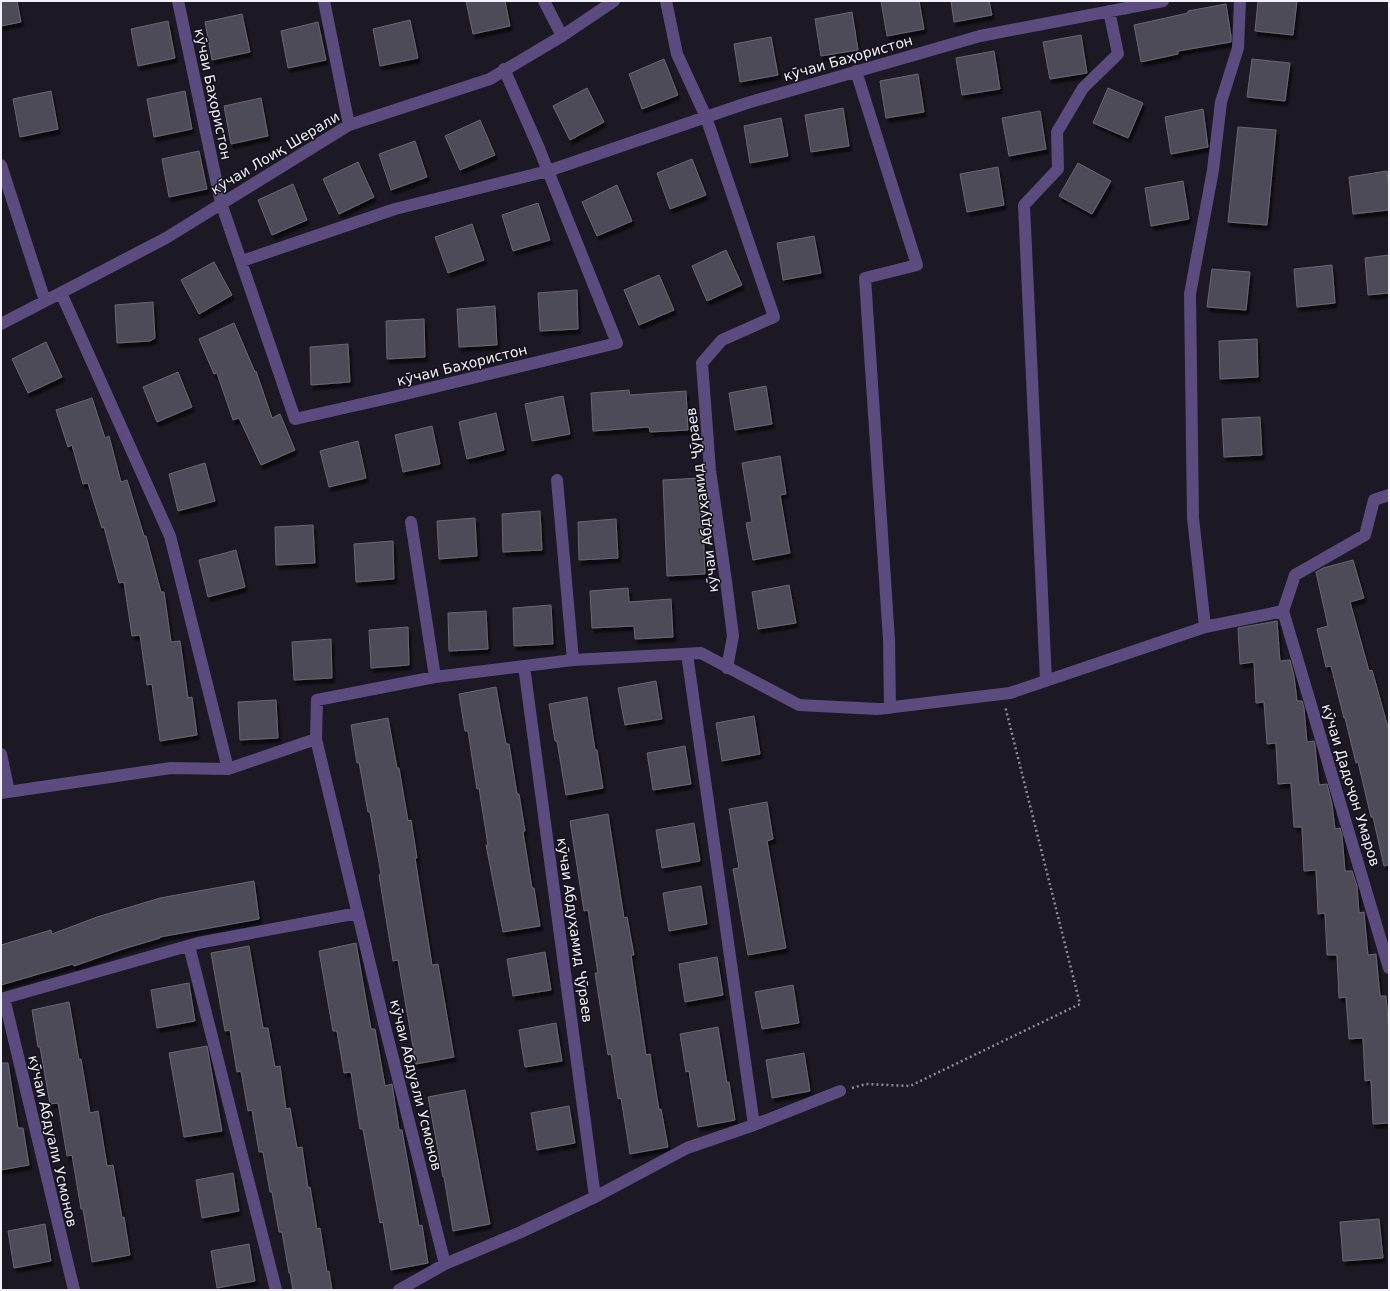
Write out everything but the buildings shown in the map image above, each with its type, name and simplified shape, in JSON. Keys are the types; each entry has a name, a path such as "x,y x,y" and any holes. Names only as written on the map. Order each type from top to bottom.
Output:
{"street":[{"name":"кӯчаи Баҳористон","path":"178,1 221,203 295,419 617,343 548,171 504,69"},
{"path":"324,1 349,125"},
{"path":"544,1 562,36"},
{"name":"кӯчаи Лоиқ Шерали","path":"1,324 166,238 349,125 490,79 504,69 562,36 614,1"},
{"path":"666,1 677,54 706,117"},
{"name":"кӯчаи Баҳористон","path":"242,262 395,209 548,171 747,103 856,71 980,36 1163,1"},
{"path":"1205,627 1193,518 1190,294 1213,170 1221,102 1238,48 1240,1"},
{"path":"1046,680 1024,205 1058,169 1057,132 1083,88 1118,54 1109,11"},
{"path":"856,71 918,266 865,278 889,640 890,708"},
{"name":"кӯчаи Абдуҳамид Ҷӯраев","path":"706,117 774,317 722,340 702,362 710,470 726,580 732,636 727,668"},
{"path":"1,165 45,301"},
{"path":"61,293 170,536 228,769"},
{"path":"557,480 573,660"},
{"path":"411,522 435,677 573,660 701,653 799,706 877,710 1010,693 1205,627 1283,611 1295,575 1364,535 1374,500 1389,495"},
{"name":"кӯчаи Дадоҷон Умаров","path":"1283,611 1389,968"},
{"path":"687,654 754,1125"},
{"name":"кӯчаи Абдуҳамид Ҷӯраев","path":"524,666 595,1197"},
{"name":"кӯчаи Абдуали Усмонов","path":"435,677 317,700 316,739 445,1264"},
{"path":"1,754 5,793 171,768 228,769 316,739"},
{"name":"кӯчаи Абдуали Усмонов","path":"74,1290 2,998 189,946 358,912"},
{"path":"189,946 276,1290"},
{"path":"399,1290 445,1264 521,1232 595,1197 687,1148 754,1125 840,1091"}],"path":[{"path":"840,1091 866,1084 910,1086 1080,1004 1002,694"}]}
